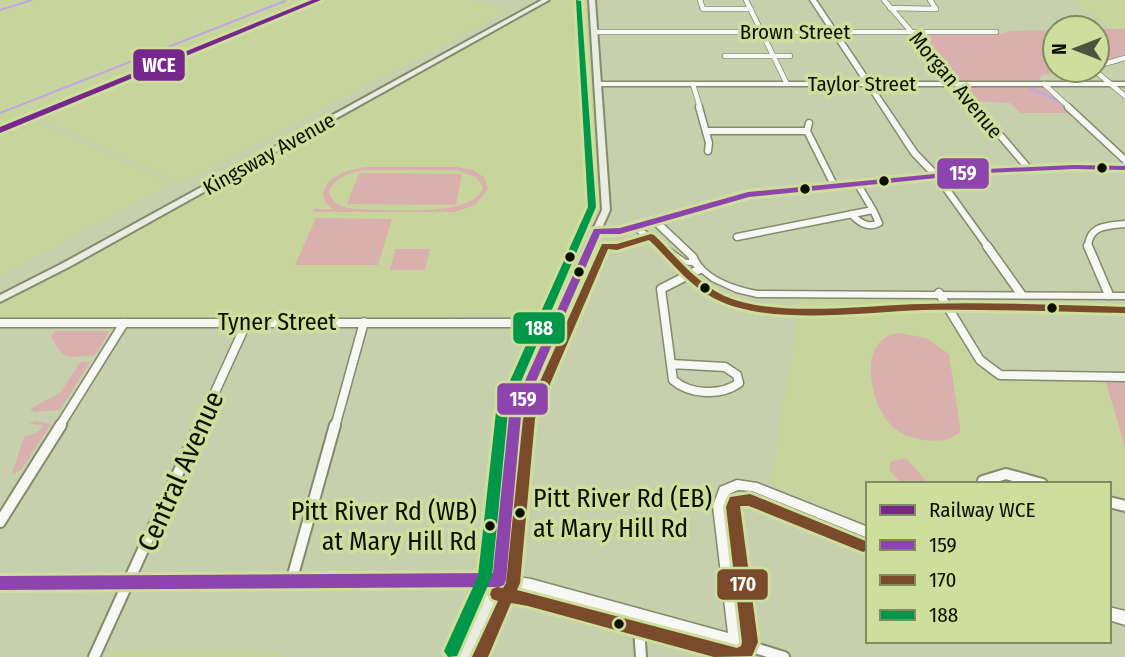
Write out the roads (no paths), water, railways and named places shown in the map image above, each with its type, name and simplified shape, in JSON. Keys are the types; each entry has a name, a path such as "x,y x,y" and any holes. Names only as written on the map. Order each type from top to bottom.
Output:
{"main road":[{"name":"Kingsway Avenue","path":"0,299 439,61 537,2 546,0"},
{"path":"465,657 499,580 515,416 554,323 605,215 607,201 592,0"},
{"path":"597,231 614,233 748,195 1028,169 1125,168"}],"street":[{"path":"700,0 703,9 751,9"},
{"path":"746,0 786,84"},
{"path":"813,0 914,152 937,176 1021,294"},
{"name":"Morgan Avenue","path":"884,0 1028,169"},
{"path":"890,8 936,9 930,0"},
{"name":"Brown Street","path":"594,32 996,32"},
{"path":"725,56 790,56"},
{"name":"Taylor Street","path":"599,84 1041,84"},
{"path":"694,84 706,131 708,151"},
{"path":"1044,84 1125,160"},
{"path":"1111,84 1125,96"},
{"name":"Taylor Street","path":"1111,84 1125,84"},
{"path":"809,122 807,131 834,185"},
{"path":"706,131 807,131"},
{"path":"851,214 862,224 879,223 857,183"},
{"path":"737,237 873,210"},
{"path":"655,221 693,257 697,266"},
{"path":"1109,295 1089,252 1087,237 1098,227 1125,224"},
{"path":"634,227 684,262 697,266 733,288 765,295 939,293 1125,296"},
{"path":"671,364 725,367 737,375 739,383 734,388 725,390 685,389 673,380 661,289 697,266"},
{"path":"939,293 980,360 1000,374 1125,377"},
{"name":"Central Avenue","path":"94,657 247,322"},
{"name":"Tyner Street","path":"0,323 554,323"},
{"path":"0,522 124,323"},
{"path":"291,582 364,323"},
{"path":"983,482 1006,474 1035,482"},
{"path":"736,642 719,506 724,491 737,485 757,487 866,532"},
{"path":"0,583 499,580 531,585 784,657"},
{"path":"638,614 641,657"}],"waterway":[{"path":"0,10 32,0"},
{"path":"0,113 285,1"},
{"path":"1030,88 1060,102"}],"railway":[{"path":"0,128 315,0"}],"rail line":[{"name":"WCE","path":"0,130 318,0"}],"place":[{"name":"Pitt River Rd (EB) at Mary Hill Rd","path":"520,513"},
{"name":"Pitt River Rd (WB) at Mary Hill Rd","path":"490,526"}]}
